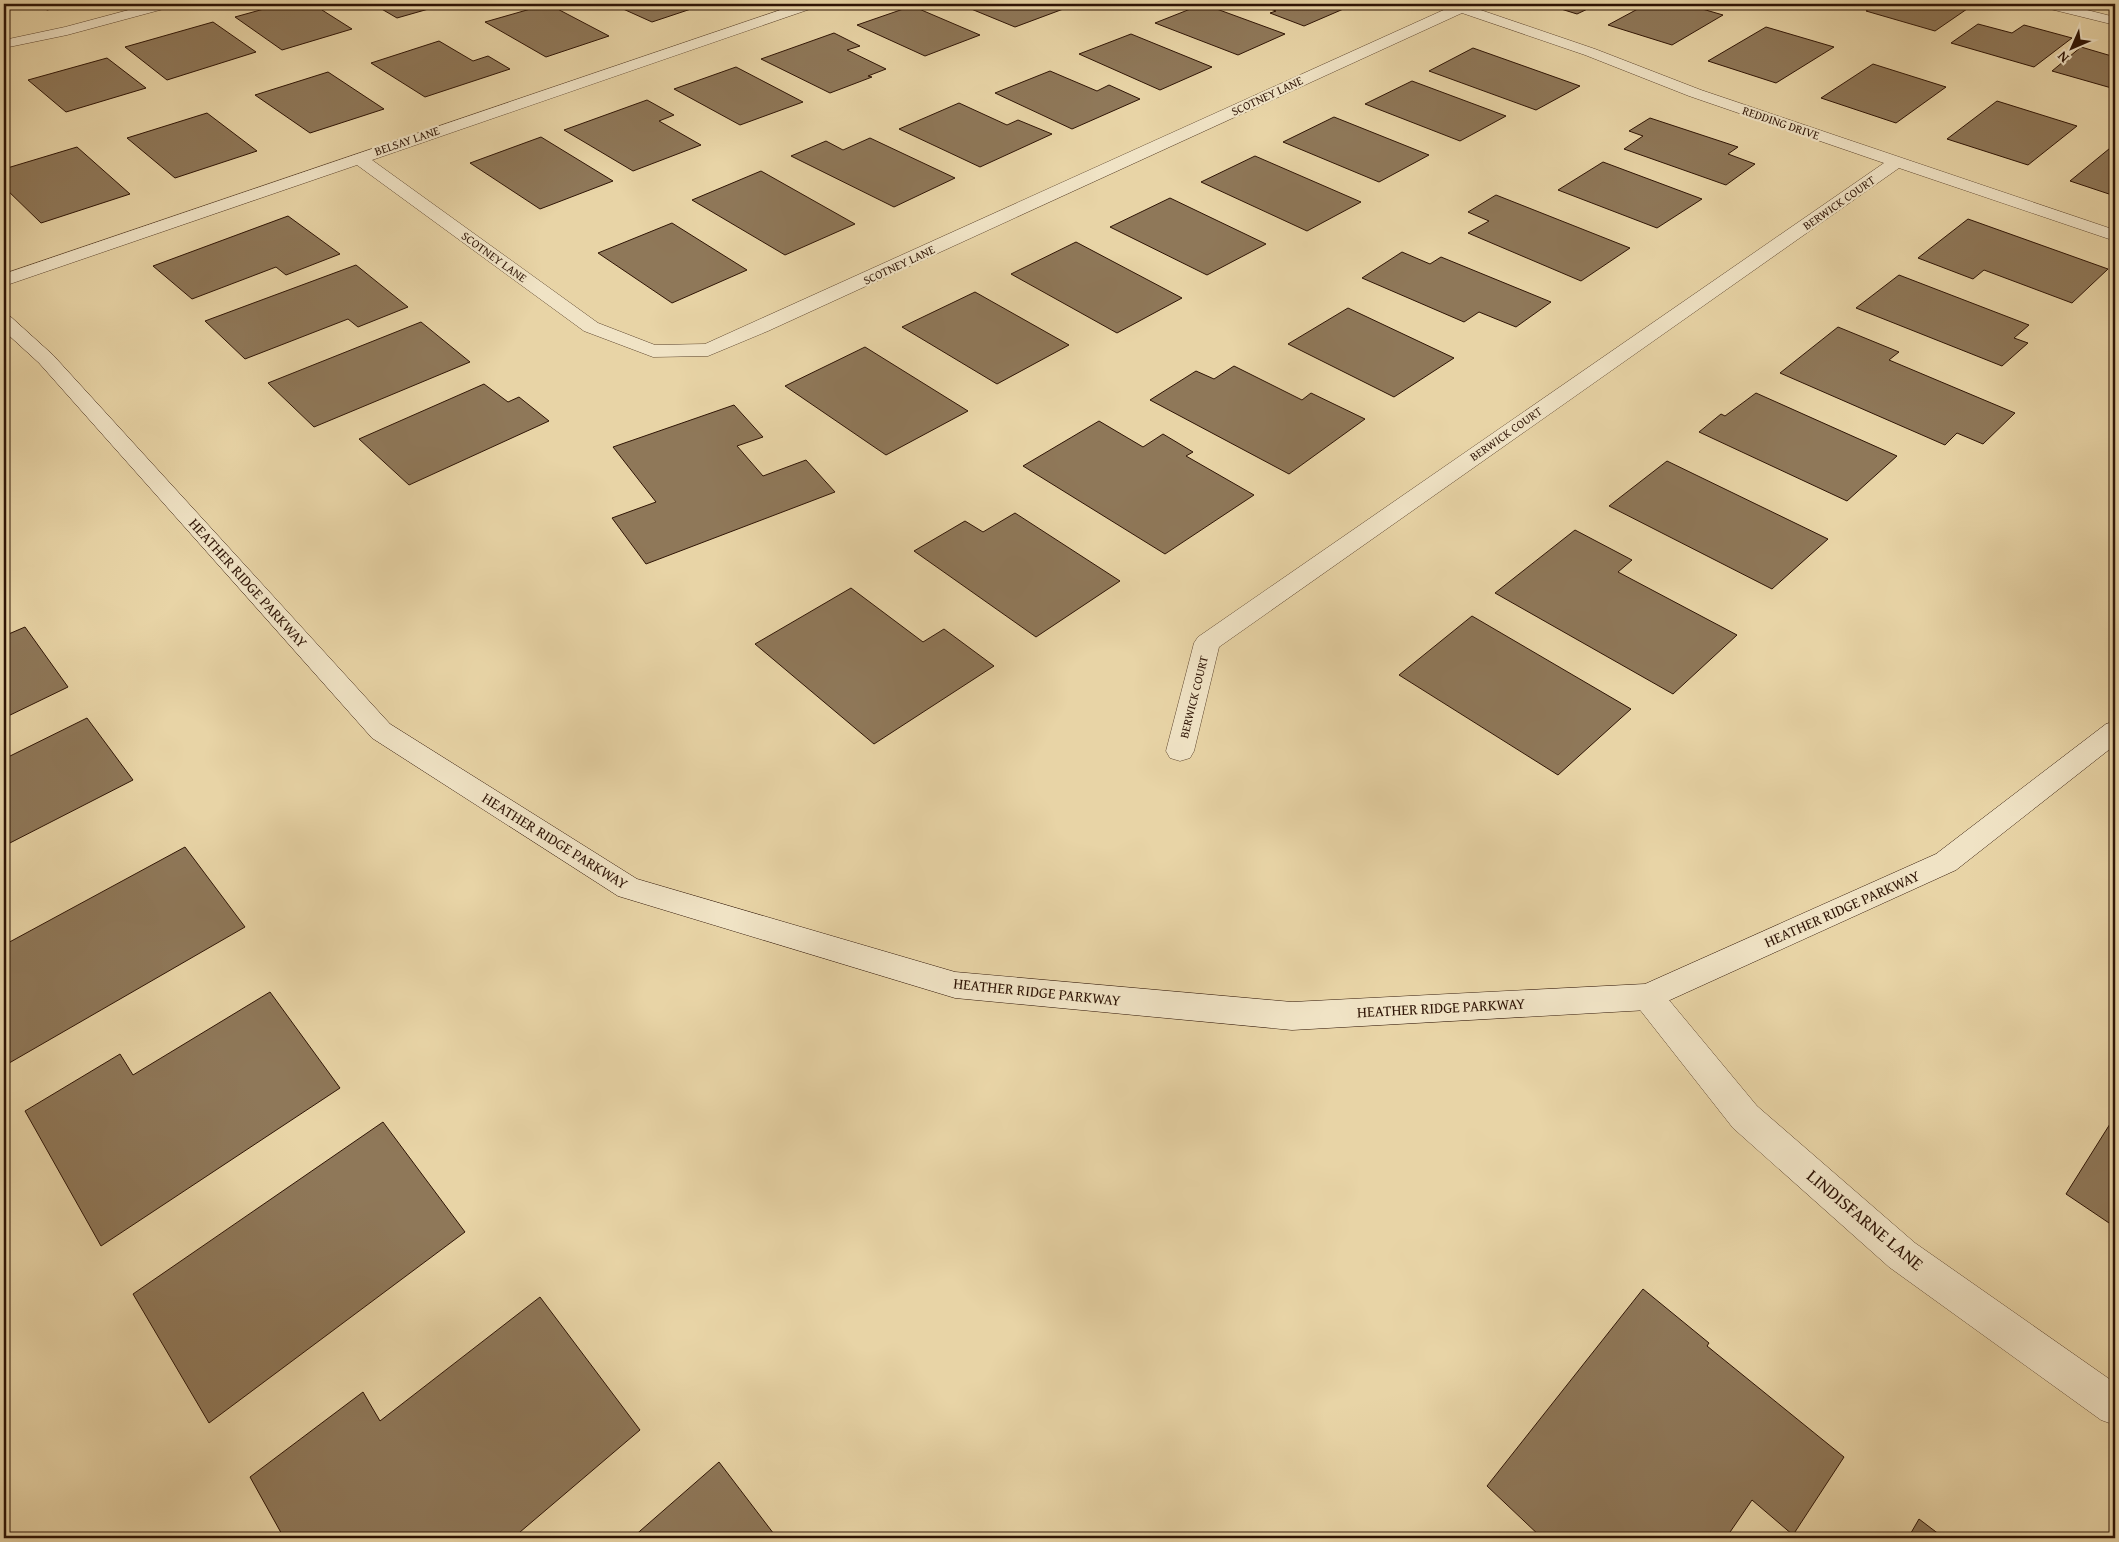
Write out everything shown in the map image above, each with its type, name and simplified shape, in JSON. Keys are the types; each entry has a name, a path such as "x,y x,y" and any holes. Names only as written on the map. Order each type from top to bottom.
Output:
{"street":[{"path":"4,44 67,30 166,4"},
{"name":"BELSAY LANE","path":"4,280 811,4"},
{"path":"2047,4 2115,21"},
{"name":"SCOTNEY LANE","path":"358,158 591,327 653,351 708,350 762,327 1456,6"},
{"name":"REDDING DRIVE","path":"1456,6 1590,52 1695,93 2115,236"},
{"name":"BERWICK COURT","path":"1180,751 1207,643 1897,162"},
{"name":"HEATHER RIDGE PARKWAY","path":"4,322 46,359 381,731 628,888 955,985 1292,1016 1648,997 1946,862 2115,731"},
{"name":"LINDISFARNE LANE","path":"1648,997 1745,1117 1902,1255 2115,1406"}],"building":[{"path":"39,4 72,4 47,10"},
{"path":"282,4 333,4 336,6 322,10 352,29 282,50 235,17"},
{"path":"373,4 446,4 397,18"},
{"path":"548,4 609,36 546,57 485,22"},
{"path":"612,4 706,4 652,22"},
{"path":"959,4 1056,4 1066,8 1015,27"},
{"path":"1203,4 1285,34 1238,55 1155,23"},
{"path":"1257,4 1355,4 1304,26 1270,13 1276,11"},
{"path":"1545,4 1598,4 1577,14"},
{"path":"1647,4 1685,4 1723,15 1672,45 1608,25"},
{"path":"1877,4 1949,4 1967,9 1935,31 1866,11"},
{"path":"912,6 980,35 925,56 857,25"},
{"path":"213,22 256,52 167,80 125,47"},
{"path":"1978,24 2012,33 2024,25 2072,38 2034,67 1951,43"},
{"path":"1766,27 1834,47 1776,83 1708,61"},
{"path":"834,33 860,46 847,50 886,69 868,76 872,77 830,93 761,59"},
{"path":"1131,34 1212,67 1160,90 1079,54"},
{"path":"439,41 473,61 488,56 510,69 425,97 371,63"},
{"path":"2081,47 2115,57 2115,89 2052,71"},
{"path":"1473,48 1580,86 1536,110 1429,71"},
{"path":"107,58 146,88 66,112 28,80"},
{"path":"1873,64 1946,87 1896,123 1821,98"},
{"path":"736,67 803,102 740,125 674,89"},
{"path":"1050,71 1097,91 1109,85 1140,99 1072,129 995,93"},
{"path":"328,72 384,109 310,133 255,95"},
{"path":"1412,81 1506,116 1460,141 1365,104"},
{"path":"647,100 674,115 659,121 701,145 633,171 564,130"},
{"path":"1997,101 2077,126 2028,165 1947,139"},
{"path":"959,103 1007,125 1018,120 1052,134 980,167 899,129"},
{"path":"207,113 257,151 175,178 127,138"},
{"path":"1334,117 1429,155 1379,182 1283,142"},
{"path":"1650,118 1738,147 1728,154 1755,164 1726,185 1624,149 1643,136 1629,131"},
{"path":"541,137 613,181 540,209 470,163"},
{"path":"870,138 955,178 894,207 791,156 826,141 843,150"},
{"path":"2115,144 2115,196 2070,181"},
{"path":"77,147 130,194 41,223 4,187 4,169"},
{"path":"1255,156 1361,202 1307,231 1201,182"},
{"path":"1603,162 1702,199 1657,228 1558,190"},
{"path":"761,171 855,224 785,255 692,200"},
{"path":"1496,195 1630,248 1581,281 1468,233 1489,221 1468,212"},
{"path":"1170,198 1266,244 1207,275 1110,227"},
{"path":"288,216 340,254 286,275 276,267 192,299 153,266"},
{"path":"1968,219 2108,269 2072,303 1984,270 1973,279 1918,258"},
{"path":"672,223 747,270 672,303 598,253"},
{"path":"1076,242 1182,298 1117,333 1011,274"},
{"path":"1402,252 1430,264 1441,257 1551,302 1516,327 1479,312 1464,322 1362,278"},
{"path":"356,265 408,307 358,327 348,319 245,359 205,321"},
{"path":"1899,275 2029,325 2014,338 2028,343 2002,366 1856,308"},
{"path":"975,292 1069,345 997,384 902,327"},
{"path":"1348,308 1454,358 1394,397 1288,344"},
{"path":"421,322 470,362 314,427 268,383"},
{"path":"1838,327 1899,352 1889,360 2015,413 1983,444 1957,433 1945,445 1780,373"},
{"path":"865,347 968,411 886,455 785,386"},
{"path":"1234,366 1302,400 1311,393 1365,419 1289,474 1150,400 1196,371 1214,379"},
{"path":"484,384 508,402 519,397 549,421 409,485 359,439"},
{"path":"1756,393 1897,456 1847,501 1699,432 1721,414 1725,416"},
{"path":"734,405 763,437 737,446 763,476 806,460 835,492 646,564 612,518 656,502 613,447"},
{"path":"1099,421 1143,447 1163,434 1193,452 1186,456 1254,495 1165,554 1023,466"},
{"path":"1667,461 1828,539 1772,589 1609,506"},
{"path":"1015,513 1120,581 1036,637 914,551 965,521 983,532"},
{"path":"1575,530 1632,560 1618,572 1737,635 1673,694 1495,593"},
{"path":"851,588 923,642 944,629 994,666 874,744 755,644"},
{"path":"1472,616 1631,709 1558,775 1399,675"},
{"path":"25,627 68,687 4,718 4,636"},
{"path":"87,718 133,780 4,846 4,759"},
{"path":"185,847 245,927 4,1066 4,945"},
{"path":"270,992 340,1088 101,1246 25,1111 120,1054 133,1075"},
{"path":"2115,1116 2115,1227 2066,1194"},
{"path":"383,1122 465,1232 209,1423 133,1294"},
{"path":"1643,1289 1709,1343 1707,1346 1844,1457 1793,1535 1752,1500 1726,1538 1542,1538 1487,1486"},
{"path":"540,1297 640,1430 513,1538 284,1538 250,1477 363,1392 380,1421"},
{"path":"719,1462 777,1538 632,1538"},
{"path":"1919,1519 1944,1538 1908,1538"}]}
